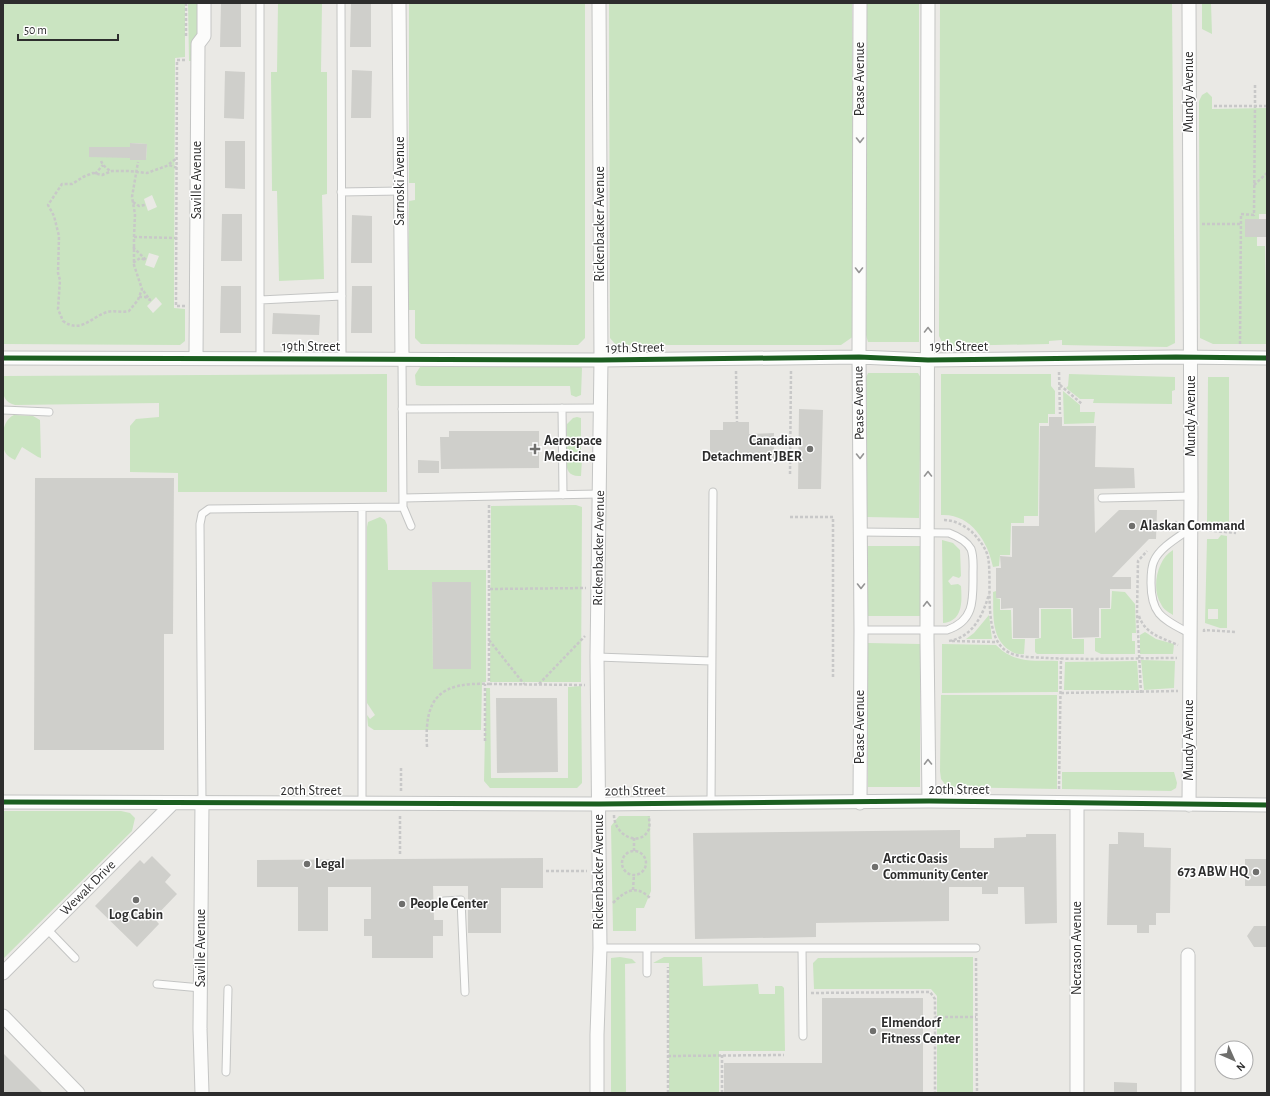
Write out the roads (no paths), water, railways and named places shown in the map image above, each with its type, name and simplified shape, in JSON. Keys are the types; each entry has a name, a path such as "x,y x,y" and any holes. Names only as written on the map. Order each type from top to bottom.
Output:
{"street":[{"name":"Saville Avenue","path":"196,358 198,44 204,36 204,3"},
{"name":"Sarnoski Avenue","path":"399,3 402,359"},
{"name":"Rickenbacker Avenue","path":"597,1093 600,948 597,658 601,360 599,3"},
{"name":"Pease Avenue","path":"860,3 860,803"},
{"path":"928,3 929,802"},
{"name":"Mundy Avenue","path":"1189,3 1191,357 1189,805"},
{"name":"19th Street","path":"3,358 601,360 859,358 928,360 1191,357 1267,358"},
{"name":"20th Street","path":"3,802 614,804 929,802 1189,805 1267,804"},
{"name":"Wewak Drive","path":"3,973 173,803"},
{"name":"Saville Avenue","path":"202,803 202,1093"},
{"name":"Necrason Avenue","path":"1077,803 1077,1093"},
{"path":"1188,955 1188,1093"},
{"path":"3,1016 78,1093"}],"lane":[{"path":"260,3 260,359"},
{"path":"341,3 342,359"},
{"path":"341,192 401,191"},
{"path":"260,300 342,296"},
{"path":"402,359 403,507 411,526"},
{"path":"402,408 600,408"},
{"path":"562,408 563,495"},
{"path":"3,410 49,412"},
{"path":"711,803 713,492"},
{"path":"403,498 599,494"},
{"path":"1102,498 1191,496"},
{"path":"202,803 200,524 202,514 209,509 403,507"},
{"path":"362,508 362,802"},
{"path":"1189,633 1168,621 1157,611 1151,600 1151,574 1154,561 1163,550 1191,528"},
{"path":"860,532 949,533 961,538 970,548 973,557 973,599 965,619 957,627 947,630 861,630"},
{"path":"597,658 712,661"},
{"path":"444,901 461,900 465,992"},
{"path":"47,929 75,958"},
{"path":"600,948 976,948"},
{"path":"647,948 647,973"},
{"path":"802,948 803,1036"},
{"path":"157,984 201,988"},
{"path":"226,1072 228,989"}],"place":[{"name":"Aerospace Medicine","path":"535,449"},
{"name":"Canadian Detachment JBER","path":"810,449"},
{"name":"Alaskan Command","path":"1132,526"},
{"name":"Legal","path":"307,864"},
{"name":"Arctic Oasis Community Center","path":"875,867"},
{"name":"673 ABW HQ","path":"1256,872"},
{"name":"Log Cabin","path":"136,900"},
{"name":"People Center","path":"402,904"},
{"name":"Elmendorf Fitness Center","path":"873,1031"}]}
